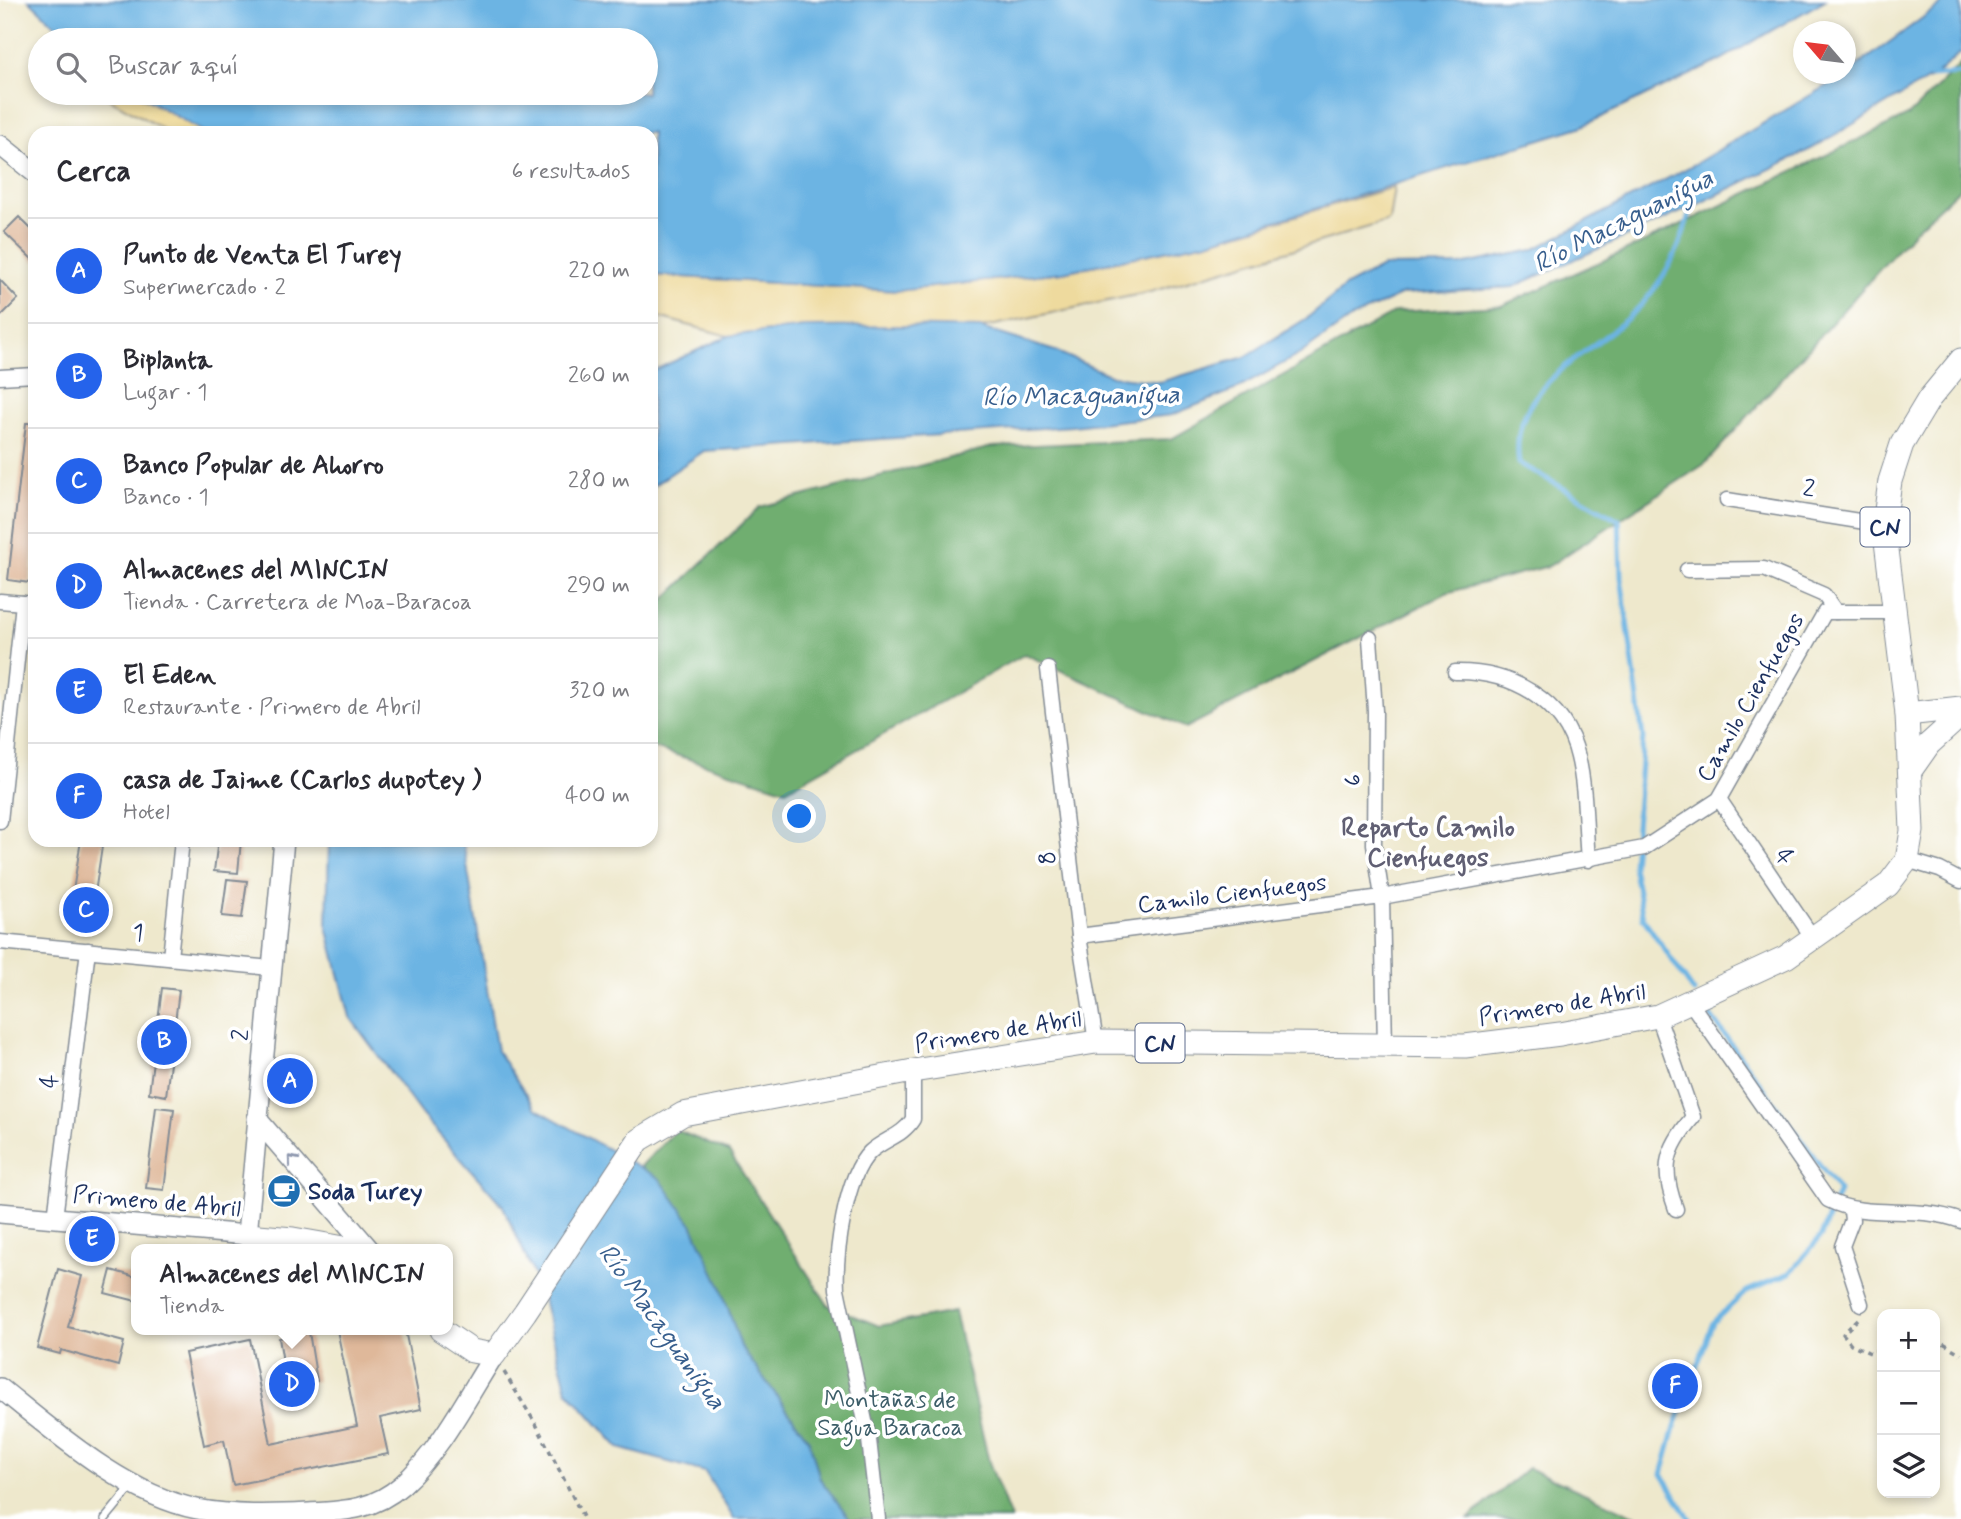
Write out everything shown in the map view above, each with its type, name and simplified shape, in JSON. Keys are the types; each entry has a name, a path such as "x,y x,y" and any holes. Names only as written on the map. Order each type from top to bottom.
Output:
{"main road":[{"path":"0,145 28,167"},
{"name":"CN","path":"1907,860 1912,831 1907,714 1884,525 1890,481 1902,444 1928,399 1961,360"},
{"path":"1907,714 1961,708"},
{"path":"1910,771 1929,744 1961,715"},
{"name":"2","path":"247,1235 283,847"},
{"name":"Primero de Abril","path":"494,1355 639,1140 683,1114 913,1071 1096,1042 1465,1046 1560,1034 1658,1016 1786,957 1888,885 1907,860"},
{"path":"257,1119 365,1244"},
{"name":"Primero de Abril","path":"0,1213 293,1238 324,1244"},
{"path":"0,1388 119,1478 163,1499 198,1509 268,1515 374,1513 431,1454 494,1355 472,1352 448,1335"}],"street":[{"path":"0,377 28,375"},
{"name":"2","path":"1727,500 1884,525"},
{"path":"1687,570 1763,569 1824,595 1836,612"},
{"path":"0,601 28,604"},
{"path":"0,821 28,611"},
{"name":"Camilo Cienfuegos","path":"1079,936 1382,897 1644,848 1719,799 1825,612 1893,612"},
{"name":"6","path":"1370,638 1375,712 1374,844 1382,897 1385,1047"},
{"name":"8","path":"1048,668 1079,936 1096,1042"},
{"path":"1455,672 1479,672 1525,686 1546,700 1566,727 1578,756 1588,860"},
{"name":"4","path":"1719,799 1813,938"},
{"path":"170,958 181,847"},
{"path":"1907,860 1940,870 1961,881"},
{"name":"1","path":"0,942 271,968"},
{"name":"4","path":"55,1218 88,950"},
{"path":"1698,998 1828,1200 1851,1211 1937,1212 1961,1222"},
{"path":"1658,1016 1693,1117 1674,1139 1665,1181 1676,1209"},
{"path":"878,1519 869,1440 836,1270 858,1170 869,1152 900,1133 913,1119 913,1071"},
{"path":"1851,1211 1853,1220 1842,1246 1861,1304"}],"lane":[{"path":"105,1519 134,1485"}],"path":[{"path":"1861,1304 1858,1319 1843,1334 1851,1344 1870,1353 1877,1351"},
{"path":"1940,1341 1961,1354"},
{"path":"494,1355 537,1426 584,1519"}],"green space":[{"path":"1961,64 1961,187 1916,229 1706,463 1549,566 1446,593 1186,728 1025,654 786,790 658,749 658,605 760,507 992,447 1171,439 1395,312 1501,306 1636,246 1908,116"},
{"name":"Montañas de Sagua Baracoa","path":"676,1130 729,1152 828,1305 879,1326 954,1312 989,1462 1011,1519 850,1519 820,1479 809,1440 741,1347 721,1287 641,1166"},
{"path":"1528,1468 1642,1519 1468,1519"}],"sand":[{"path":"120,105 157,105 193,126 158,126"},
{"path":"1394,187 1389,221 1150,292 981,328 805,327 728,336 658,317 658,275 897,291 1063,272 1208,242"}],"water":[{"path":"29,0 1825,0 1717,62 1580,127 1207,242 1063,272 897,291 658,275 658,126 193,126 157,105 658,105 658,28 58,28"},
{"name":"Río Macaguanigua","path":"1947,0 1961,0 1961,52 1934,76 1811,149 1692,207 1513,287 1403,294 1353,317 1300,354 1237,389 1172,415 1072,426 704,451 658,482 658,369 728,336 805,327 981,328 1055,351 1112,376 1160,382 1245,357 1307,318 1346,286 1384,266 1460,265 1533,250 1695,164 1829,84 1856,84 1856,67"},
{"name":"Río Macaguanigua","path":"329,847 464,847 497,1051 535,1108 659,1178 692,1224 721,1287 741,1347 809,1440 820,1479 850,1519 734,1519 705,1472 619,1448 567,1390 540,1288 503,1206 422,1115 350,1017 327,927"}],"building":[{"path":"19,217 28,226 28,255 4,232"},
{"path":"0,280 18,299 0,317"},
{"path":"26,423 28,423 28,583 8,580"},
{"path":"80,847 102,847 92,913 70,910"},
{"path":"217,847 240,847 238,873 214,871"},
{"path":"227,879 247,881 242,918 222,916"},
{"path":"162,988 179,990 166,1096 149,1093"},
{"path":"156,1107 174,1109 164,1190 146,1188"},
{"path":"58,1269 82,1276 68,1327 124,1342 118,1366 61,1350 60,1354 37,1348"},
{"path":"111,1270 131,1276 131,1300 105,1293"},
{"path":"309,1335 317,1381 287,1386 279,1338"},
{"path":"338,1335 406,1335 421,1409 380,1418 388,1454 233,1485 224,1440 204,1445 185,1353 250,1339 271,1444 357,1426"}],"waterway":[{"path":"1929,76 1961,74"},
{"name":"Río Macaguanigua","path":"1694,203 1678,248 1653,291 1625,320 1541,389 1527,411 1519,435 1519,463 1619,520 1621,577 1643,737 1633,866 1643,918 1694,992"},
{"path":"1690,1519 1662,1474 1676,1424 1713,1322 1747,1291 1790,1273 1821,1236 1839,1191 1701,1003"}],"place":[{"name":"Banco Popular de Ahorro","path":"86,910"},
{"name":"Biplanta","path":"164,1042"},
{"name":"Punto de Venta El Turey","path":"290,1081"},
{"name":"Soda Turey","path":"284,1191"},
{"name":"El Eden","path":"92,1239"},
{"name":"Almacenes del MINCIN","path":"292,1384"},
{"name":"casa de Jaime (Carlos dupotey )","path":"1675,1386"}],"district":[{"name":"Reparto Camilo Cienfuegos","path":"1428,842"}]}
